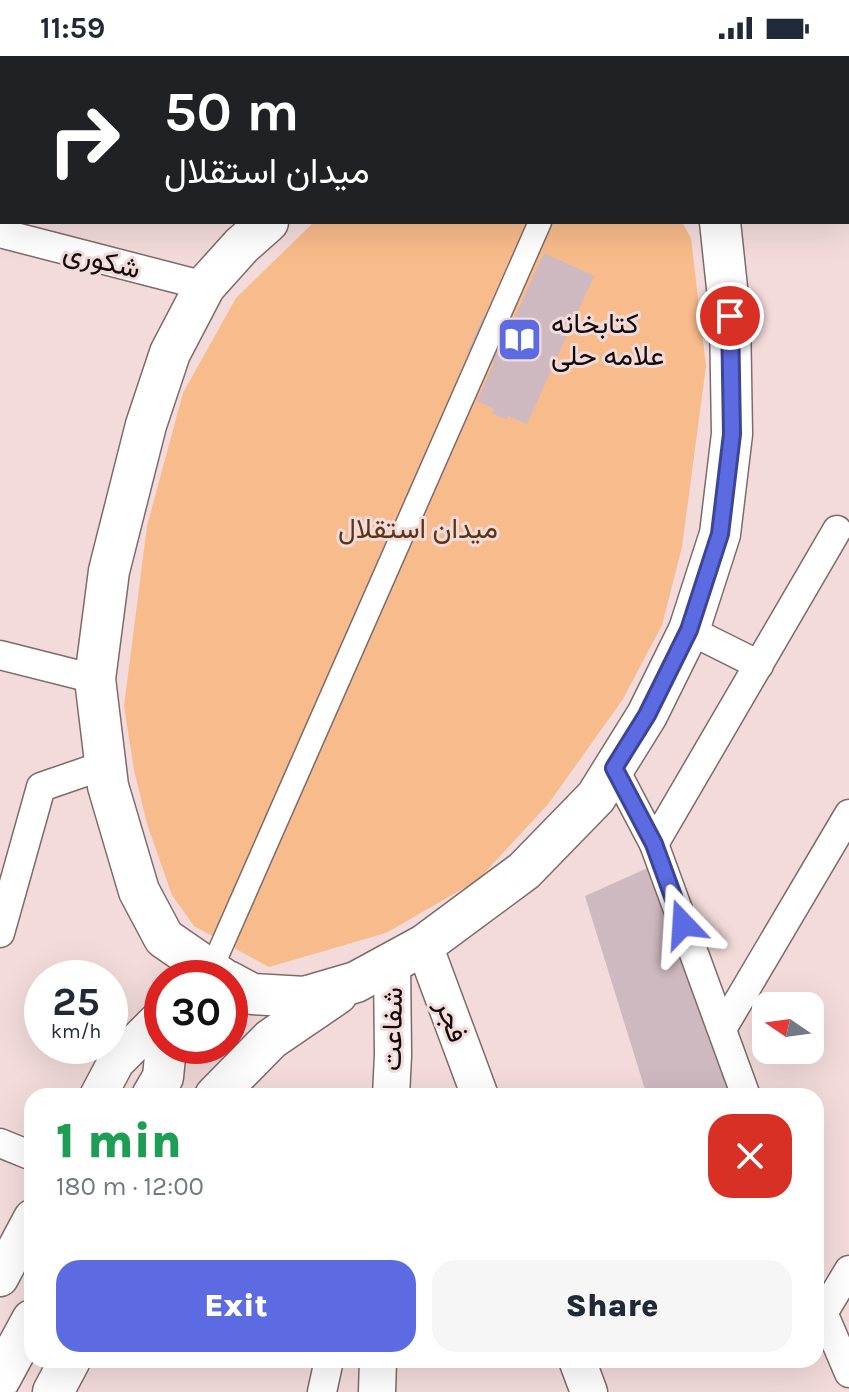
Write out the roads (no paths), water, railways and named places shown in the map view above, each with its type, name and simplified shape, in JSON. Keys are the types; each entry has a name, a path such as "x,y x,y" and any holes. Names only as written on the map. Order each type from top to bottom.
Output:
{"main road":[{"path":"223,1088 271,1039 356,982 408,954 524,871 596,797 647,715 689,630 720,534 732,434 730,316 722,224"},
{"path":"166,960 164,938 139,891 108,786 95,679 109,571 146,425 170,353 205,286 251,230"},
{"path":"164,938 196,960"},
{"path":"248,992 305,997 356,982"},
{"path":"157,1088 163,1077 164,1064"},
{"path":"0,1379 24,1335"},
{"path":"53,1392 66,1368"}],"street":[{"path":"227,960 539,224"},
{"name":"شکوری","path":"0,233 205,286"},
{"path":"654,844 837,530"},
{"path":"689,630 759,665"},
{"path":"0,655 95,679"},
{"path":"0,933 41,787 105,765"},
{"path":"614,768 654,844 743,1088"},
{"path":"722,1029 849,814"},
{"name":"شفاعت","path":"391,1088 393,1055 408,954"},
{"name":"فجر","path":"408,954 476,1088"},
{"path":"102,1088 116,1062 144,1034"},
{"path":"0,1143 24,1153"},
{"path":"0,1278 24,1233"},
{"path":"824,1300 849,1270"},
{"path":"824,1317 849,1373"},
{"path":"322,1392 327,1368"},
{"path":"377,1392 378,1368"},
{"path":"580,1368 589,1392"}],"place":[{"name":"کتابخانه علامه حلی","path":"520,339"}],"park label":[{"name":"میدان استقلال","path":"418,528"}]}
